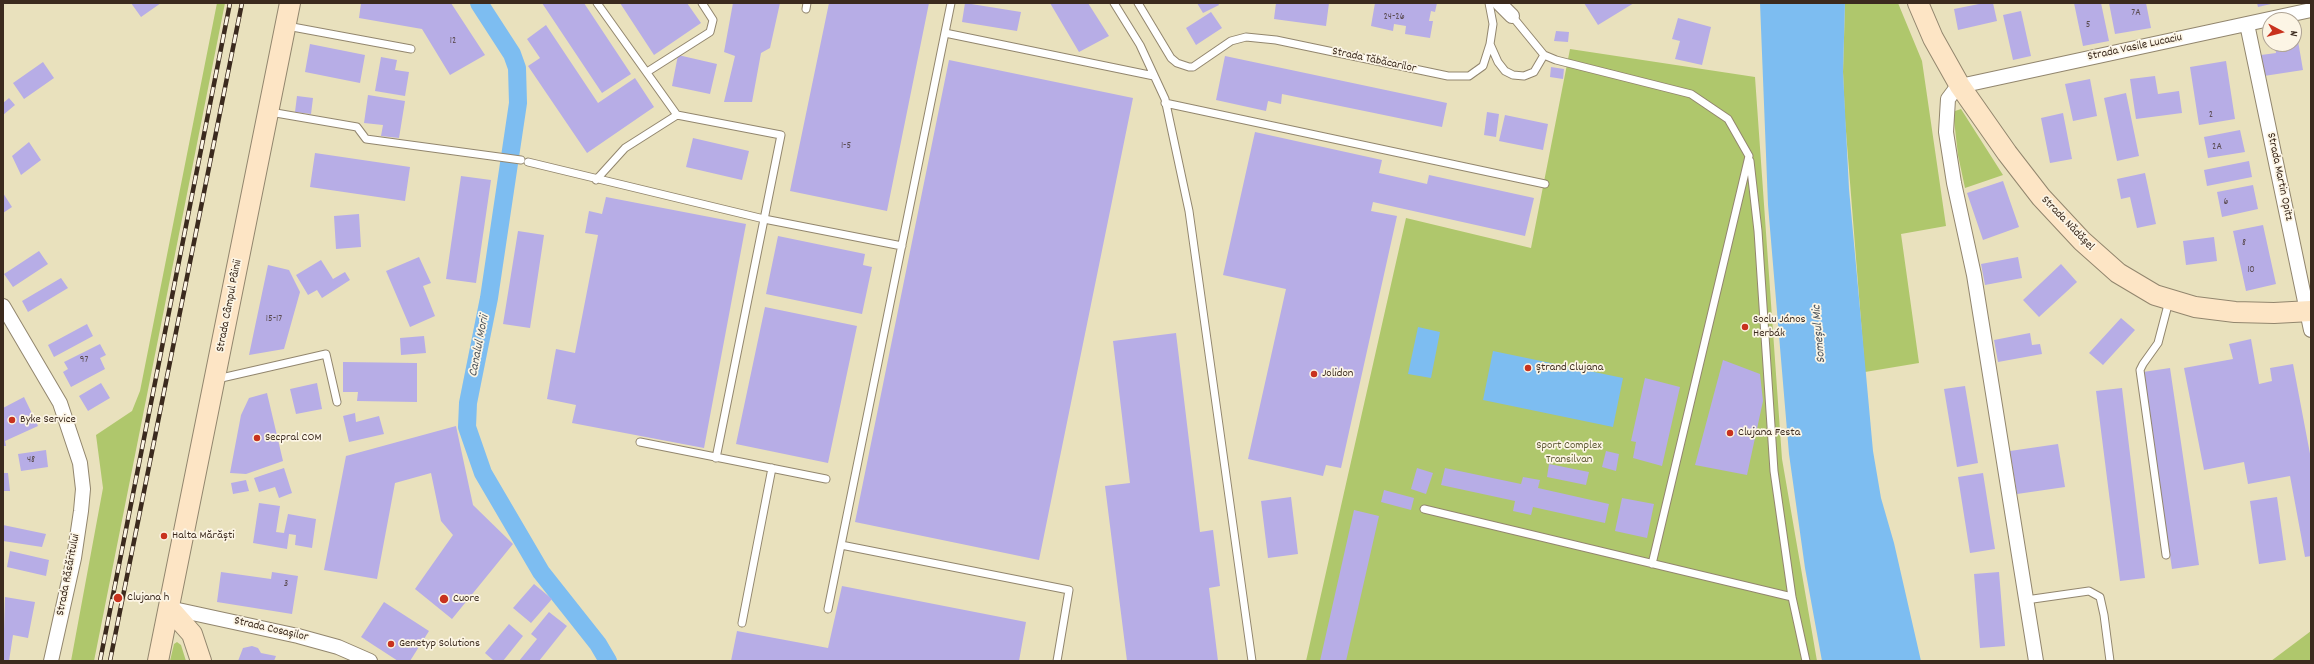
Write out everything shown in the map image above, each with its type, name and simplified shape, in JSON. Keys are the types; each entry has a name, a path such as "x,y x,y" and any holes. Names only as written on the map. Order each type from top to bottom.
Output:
{"street":[{"name":"Strada Câmpul Pâinii","path":"158,661 290,3"},
{"path":"1499,3 1512,16"},
{"name":"Strada Nădășel","path":"1918,3 1933,38 1960,86 2041,197 2082,242 2118,273 2155,295 2194,307 2235,312 2274,313 2310,317"},
{"name":"Strada Vasile Lucaciu","path":"1960,86 2311,10"},
{"name":"Strada Martin Opitz","path":"2247,24 2310,317"},
{"path":"1960,86 1948,99 1946,132 1954,183 1974,275 2036,661"},
{"name":"Strada Răsăritului","path":"3,306 60,403 80,463 83,489 74,558 51,661"},
{"path":"169,608 192,634 201,661"},
{"name":"Strada Cosașilor","path":"169,608 298,636 338,647 370,661"}],"lane":[{"path":"597,3 677,115"},
{"path":"647,72 710,32 712,20 702,3"},
{"path":"828,609 951,3"},
{"path":"1114,3 1140,45 1165,103 1189,211 1252,661"},
{"name":"Strada Tăbăcarilor","path":"1138,3 1171,58 1184,67 1193,67 1225,44 1238,38 1246,37 1276,40 1448,76 1469,76 1483,66 1490,44 1493,24 1489,3"},
{"path":"1512,16 1544,55 1556,60 1691,94 1728,119 1749,156 1758,231 1774,471 1792,598 1806,661"},
{"path":"285,26 410,48"},
{"path":"945,33 1154,76"},
{"path":"1490,44 1504,71 1513,75 1524,76 1534,72 1544,55"},
{"path":"1165,103 1545,184"},
{"path":"268,112 357,127 366,139 524,161 596,180 764,219 902,246"},
{"path":"596,180 625,148 677,115 780,135 716,458"},
{"path":"1652,564 1749,156"},
{"path":"2166,555 2140,370 2142,364 2158,343 2170,299"},
{"path":"215,379 326,354 337,402"},
{"path":"640,442 826,479"},
{"path":"742,623 772,468"},
{"path":"1424,509 1792,598"},
{"path":"841,545 1069,590 1057,661"},
{"path":"2026,600 2089,591 2100,597 2110,661"}],"green space":[{"path":"217,3 225,3 94,661 71,661 103,488 96,435 132,411 140,391"},
{"path":"1845,3 1898,3 1922,61 1946,226 1901,234 1919,363 1865,372 1845,119 1843,72"},
{"name":"Sport Complex Transilvan","path":"1570,49 1755,77 1782,459 1817,661 1306,661 1406,218 1531,248"},
{"path":"1961,109 2003,175 1965,188 1958,155 1954,120 1955,111"},
{"path":"2311,631 2311,661 2271,661"},
{"path":"177,642 181,645 186,661 170,661 174,644"}],"water":[{"name":"Someșul Mic","path":"1760,3 1845,3 1843,72 1849,189 1873,451 1881,498 1894,543 1921,661 1822,661 1805,568 1789,454 1768,205"},
{"path":"1418,327 1440,332 1431,378 1408,374"},
{"path":"1493,351 1623,378 1613,427 1483,400"}],"building":[{"path":"131,3 161,3 141,17"},
{"path":"361,3 451,3 485,55 450,75 422,29 359,18"},
{"path":"542,3 584,3 631,74 602,93"},
{"path":"620,3 687,3 701,23 654,55"},
{"path":"733,3 780,3 770,48 761,53 752,102 724,102 735,56 724,52"},
{"path":"829,3 929,3 887,211 790,191"},
{"path":"965,3 1021,12 1017,31 962,22"},
{"path":"1050,3 1088,3 1109,36 1079,52"},
{"path":"1197,3 1218,3 1219,5 1203,13"},
{"path":"1276,3 1329,3 1326,26 1274,19"},
{"path":"1375,3 1437,3 1435,12 1431,11 1429,21 1433,21 1430,38 1405,34 1406,26 1394,24 1393,31 1371,26"},
{"path":"1584,3 1634,3 1598,25"},
{"path":"1984,3 1993,3 1997,21 1958,30 1954,9"},
{"path":"2074,3 2101,3 2109,41 2083,46"},
{"path":"2109,3 2146,3 2151,28 2115,34"},
{"path":"2257,3 2271,3 2271,4 2258,7"},
{"path":"2021,11 2031,56 2013,60 2003,15"},
{"path":"1211,12 1222,28 1196,45 1186,28"},
{"path":"1678,18 1711,27 1702,65 1675,59 1680,41 1672,39"},
{"path":"546,25 598,103 635,78 654,107 587,153 528,66 540,58 527,39"},
{"path":"1556,31 1569,32 1568,42 1554,41"},
{"path":"310,44 365,55 360,83 305,72"},
{"path":"2300,52 2303,70 2264,76 2261,55"},
{"path":"678,55 717,64 710,94 672,86"},
{"path":"1225,56 1447,103 1442,127 1282,94 1281,104 1268,101 1266,111 1216,100"},
{"path":"381,57 397,60 395,70 409,72 405,96 375,91"},
{"path":"949,60 1133,98 1039,560 855,522"},
{"path":"2226,61 2235,119 2199,125 2190,67"},
{"path":"43,62 54,78 24,99 13,83"},
{"path":"1551,67 1564,69 1563,79 1550,77"},
{"path":"2155,76 2158,94 2179,91 2182,113 2136,119 2130,79"},
{"path":"2090,79 2097,116 2073,121 2065,84"},
{"path":"2126,93 2139,156 2117,161 2104,98"},
{"path":"368,95 405,101 399,138 381,136 383,125 364,123"},
{"path":"297,96 313,98 311,114 295,112"},
{"path":"9,98 15,105 3,115 3,103"},
{"path":"1487,112 1499,114 1496,137 1484,135"},
{"path":"2063,113 2072,159 2050,163 2041,118"},
{"path":"1505,115 1548,124 1543,150 1499,141"},
{"path":"2240,130 2245,152 2208,158 2204,137"},
{"name":"Jolidon","path":"1255,132 1382,160 1379,173 1427,184 1429,175 1534,198 1525,236 1373,202 1371,211 1397,216 1341,468 1326,465 1323,476 1248,459 1286,289 1223,275"},
{"path":"693,138 749,151 742,180 686,167"},
{"path":"29,142 41,160 21,175 12,156"},
{"path":"315,153 410,167 405,201 310,187"},
{"path":"2249,161 2252,177 2207,186 2204,170"},
{"path":"2145,173 2156,224 2137,228 2130,197 2121,199 2117,179"},
{"path":"461,176 491,180 476,283 446,279"},
{"path":"2003,181 2019,227 1983,240 1967,193"},
{"path":"2253,185 2258,209 2222,217 2217,192"},
{"path":"3,193 12,207 3,213"},
{"path":"606,197 746,224 704,448 572,423 576,405 547,399 556,349 575,353 598,235 585,233 589,211 602,214"},
{"path":"359,214 361,247 336,249 334,216"},
{"path":"2263,225 2276,284 2246,291 2233,231"},
{"path":"518,231 544,235 530,328 503,324"},
{"path":"778,236 865,254 863,265 872,267 862,314 766,294"},
{"path":"2214,237 2217,261 2186,265 2183,241"},
{"path":"39,251 48,264 13,287 4,274"},
{"path":"419,257 431,283 423,286 435,316 410,327 386,271"},
{"path":"2018,257 2022,278 1985,285 1981,264"},
{"path":"321,260 333,279 345,272 350,280 322,298 317,290 308,295 296,275"},
{"path":"2061,264 2077,282 2039,317 2023,300"},
{"path":"268,265 289,270 300,292 284,349 249,355"},
{"path":"61,278 68,288 28,312 22,301"},
{"path":"765,307 857,326 828,463 736,444"},
{"path":"2121,318 2135,330 2103,365 2089,353"},
{"path":"87,324 93,336 54,357 48,345"},
{"path":"1176,333 1200,532 1213,530 1220,586 1209,588 1218,661 1127,661 1105,486 1130,483 1113,341"},
{"path":"2030,333 2032,345 2040,344 2042,354 1998,362 1994,340"},
{"path":"424,336 426,353 401,355 400,338"},
{"path":"2251,339 2259,384 2272,381 2270,368 2293,364 2311,459 2311,556 2305,557 2290,476 2248,484 2244,462 2204,470 2184,368 2233,359 2229,344"},
{"path":"100,344 106,355 100,358 105,369 71,387 63,372 68,369 64,362"},
{"name":"Clujana Festa","path":"1723,360 1760,374 1763,401 1747,475 1695,465"},
{"path":"343,362 417,363 417,402 357,401 358,392 343,392"},
{"path":"2170,368 2199,565 2172,569 2143,372"},
{"path":"1645,378 1680,387 1662,466 1633,458 1636,442 1631,441"},
{"path":"101,383 110,398 88,411 79,396"},
{"path":"317,383 322,409 296,414 290,389"},
{"path":"1965,386 1978,463 1957,467 1944,389"},
{"path":"2122,388 2145,578 2120,581 2096,391"},
{"name":"Secpral COM","path":"267,393 283,461 246,474 230,473 241,415 249,398"},
{"path":"24,397 38,426 5,441 6,446 3,446 3,408"},
{"path":"355,413 356,422 379,416 384,434 349,442 343,416"},
{"path":"456,426 473,505 513,544 452,619 415,589 453,535 441,521 431,473 395,483 377,579 324,570 346,456"},
{"path":"2058,444 2065,487 2017,494 2010,451"},
{"path":"46,450 48,467 21,471 18,454"},
{"path":"1606,451 1619,454 1616,471 1602,467"},
{"path":"1549,464 1589,472 1586,485 1547,477"},
{"path":"284,468 292,493 279,498 275,487 259,492 254,478"},
{"path":"1417,468 1433,473 1426,494 1411,489"},
{"path":"1445,468 1521,484 1523,477 1540,480 1538,488 1609,504 1605,523 1533,507 1531,515 1513,511 1515,501 1441,485"},
{"path":"3,473 8,473 10,491 3,491"},
{"path":"1983,473 1995,549 1970,553 1958,477"},
{"path":"246,480 249,491 233,494 231,483"},
{"path":"1384,490 1414,498 1411,510 1381,502"},
{"path":"1291,497 1298,554 1268,558 1261,501"},
{"path":"2277,497 2286,560 2259,564 2250,501"},
{"path":"1622,498 1654,504 1647,538 1615,531"},
{"path":"259,503 280,506 276,532 284,533 288,514 316,519 312,548 295,545 296,535 289,534 287,549 253,543"},
{"path":"1354,510 1379,516 1346,661 1320,661"},
{"path":"3,525 46,534 42,547 3,541"},
{"path":"10,551 49,560 46,576 7,567"},
{"path":"221,572 271,579 272,572 298,576 292,614 217,602"},
{"path":"1999,572 2005,646 1980,648 1974,574"},
{"path":"534,584 552,599 531,623 513,608"},
{"path":"842,586 1026,622 1019,661 731,661 737,631 828,648"},
{"path":"5,597 35,602 28,638 13,635 9,661 3,661"},
{"path":"384,602 429,631 410,661 398,661 361,637"},
{"path":"549,612 567,626 539,661 519,661 537,639 531,634"},
{"path":"509,624 523,636 503,661 494,661 485,653"},
{"path":"252,646 258,648 261,653 276,656 274,661 238,661 243,648"}],"waterway":[{"name":"Canalul Morii","path":"479,3 512,54 517,68 518,103 489,298 468,403 467,427 483,473 541,572 598,644 608,661"}],"railway":[{"path":"100,661 230,3"},
{"path":"110,661 242,3"}],"place":[{"name":"Soclu János Herbák","path":"1745,327"},
{"name":"Ștrand Clujana","path":"1528,368"},
{"name":"Jolidon","path":"1314,374"},
{"name":"Byke Service","path":"12,420"},
{"name":"Clujana Festa","path":"1730,433"},
{"name":"Secpral COM","path":"257,438"},
{"name":"Halta Mărăști","path":"164,536"},
{"name":"Clujana h","path":"118,598"},
{"name":"Cuore","path":"444,599"},
{"name":"Genetyp Solutions","path":"391,644"}]}
